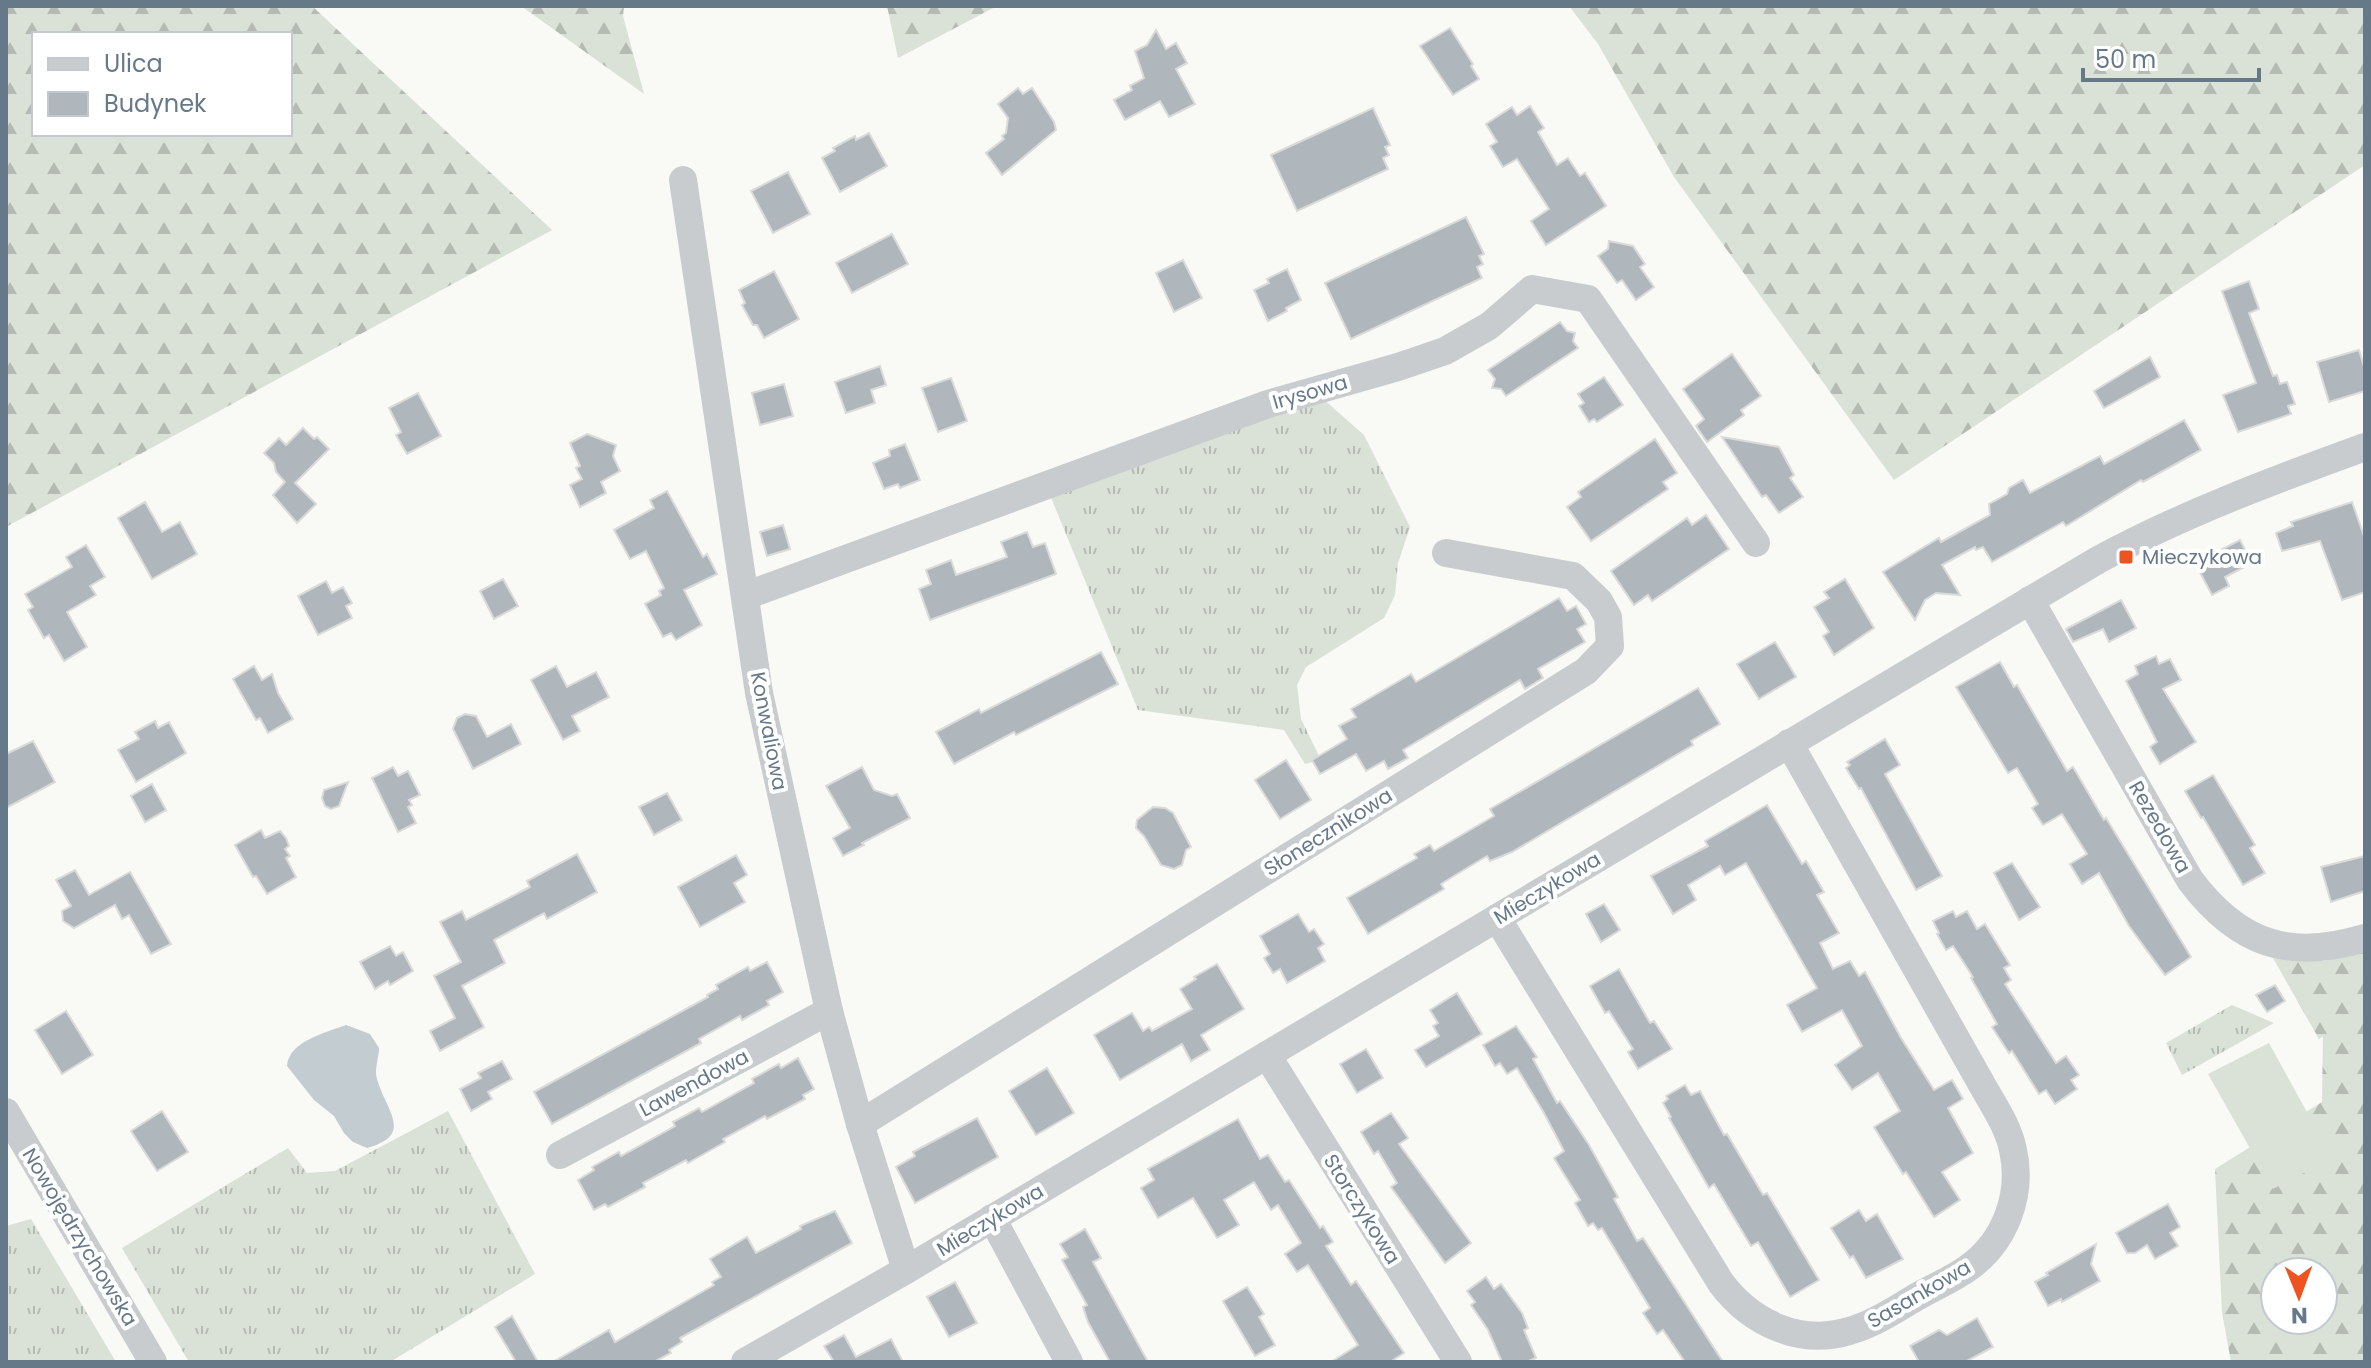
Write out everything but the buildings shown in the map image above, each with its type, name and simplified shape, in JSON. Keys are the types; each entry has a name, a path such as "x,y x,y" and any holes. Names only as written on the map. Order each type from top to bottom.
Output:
{"street":[{"name":"Konwaliowa","path":"683,180 759,693 829,1011 860,1124 906,1270"},
{"name":"Irysowa","path":"745,596 1268,404 1445,351 1489,326 1532,289 1588,299 1756,543"},
{"name":"Mieczykowa","path":"762,1358 992,1218 2132,541 2365,447"},
{"name":"Słonecznikowa","path":"860,1124 1586,671 1610,646 1608,617 1599,601 1573,576 1446,553"},
{"name":"Rezedowa","path":"2030,600 2190,880 2205,900 2224,919 2268,942 2311,949 2334,947 2365,938"},
{"name":"Sasankowa","path":"1497,918 1721,1283 1745,1310 1760,1320 1802,1335 1848,1332 1874,1322 1967,1268 1997,1239 2010,1213 2015,1186 2013,1149 1985,1090 1789,743"},
{"name":"Lawendowa","path":"560,1155 829,1011"},
{"name":"Storczykowa","path":"1267,1055 1458,1362"},
{"name":"Nowojędrzychowska","path":"6,1112 153,1362"},
{"path":"992,1218 1069,1362"}],"green space":[{"path":"6,6 312,6 552,230 6,527"},
{"path":"521,6 624,6 623,16 644,94"},
{"path":"887,6 997,6 898,58"},
{"path":"1569,6 2365,6 2365,165 1894,480 1674,177 1598,44"},
{"path":"1322,398 1364,435 1410,527 1398,563 1395,595 1384,618 1306,667 1297,685 1301,719 1321,760 1305,764 1284,730 1138,710 1050,495"},
{"path":"2365,951 2365,1362 2231,1362 2222,1312 2215,1169 2322,1102 2323,1036 2319,1039 2273,958 2324,961"},
{"path":"2232,1005 2274,1023 2182,1075 2166,1043"},
{"path":"2269,1043 2332,1158 2273,1189 2208,1074"},
{"path":"448,1111 535,1274 390,1362 189,1362 122,1248 288,1148 307,1173 335,1171"},
{"path":"31,1219 116,1362 6,1362 6,1226"}],"shaded area":[{"path":"346,1025 370,1034 379,1048 376,1075 393,1121 394,1129 390,1136 382,1143 367,1148 353,1142 344,1133 334,1116 314,1100 287,1066 289,1057 301,1044"}],"place":[{"name":"Mieczykowa","path":"2126,557"}]}
